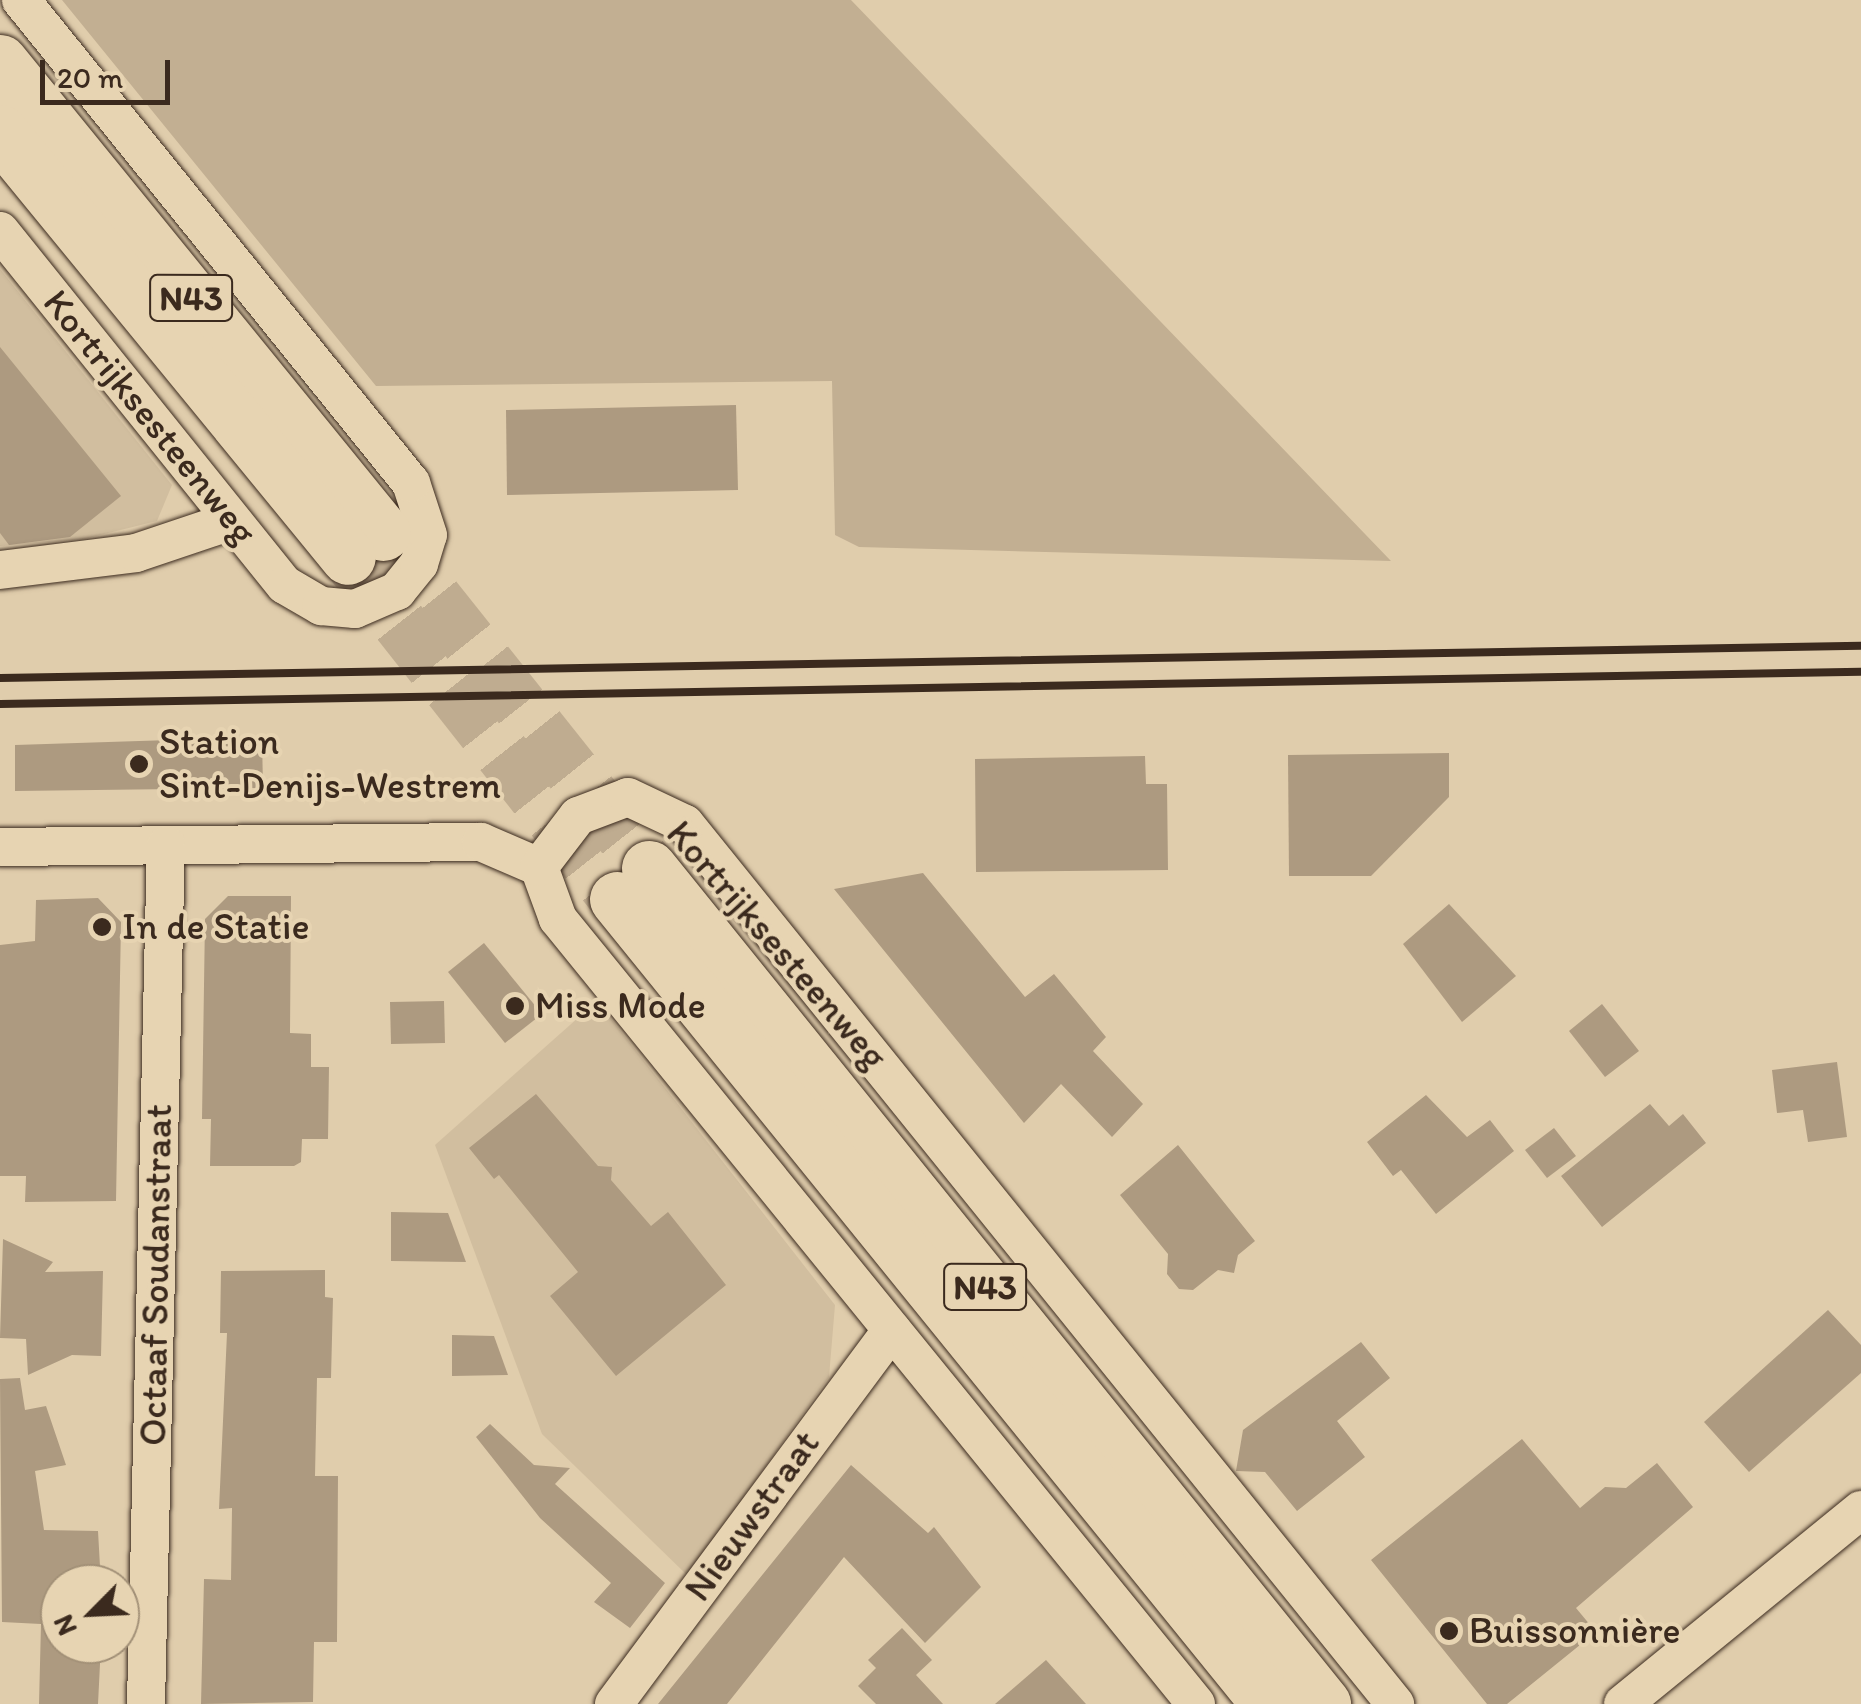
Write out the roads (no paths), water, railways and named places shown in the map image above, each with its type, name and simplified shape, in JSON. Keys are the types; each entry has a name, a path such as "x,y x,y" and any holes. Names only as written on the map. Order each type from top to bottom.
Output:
{"main road":[{"name":"Kortrijksesteenweg","path":"0,62 366,545 0,132"},
{"name":"Kortrijksesteenweg","path":"1268,1704 633,884 1323,1704"}],"street":[{"name":"Kortrijksesteenweg","path":"0,231 285,585 321,606 355,609 397,590 419,564 428,535 411,483 21,0"},
{"path":"0,570 136,553 231,521"},
{"name":"Kortrijksesteenweg","path":"540,867 578,816 605,801 628,798 652,804 685,824 1394,1704"},
{"path":"0,846 481,842 540,867 558,919 1196,1704"},
{"name":"Octaaf Soudanstraat","path":"146,1704 166,845"},
{"name":"Nieuwstraat","path":"614,1704 892,1330"},
{"path":"1623,1704 1861,1510"}],"tunnel":[{"path":"383,533 649,868"},
{"path":"348,557 617,899"}],"railway":[{"path":"0,678 1861,646"},
{"path":"0,704 1861,672"}],"place":[{"name":"Station Sint-Denijs-Westrem","path":"139,764"},
{"name":"In de Statie","path":"102,927"},
{"name":"Miss Mode","path":"515,1006"},
{"name":"Buissonnière","path":"1449,1631"}]}
